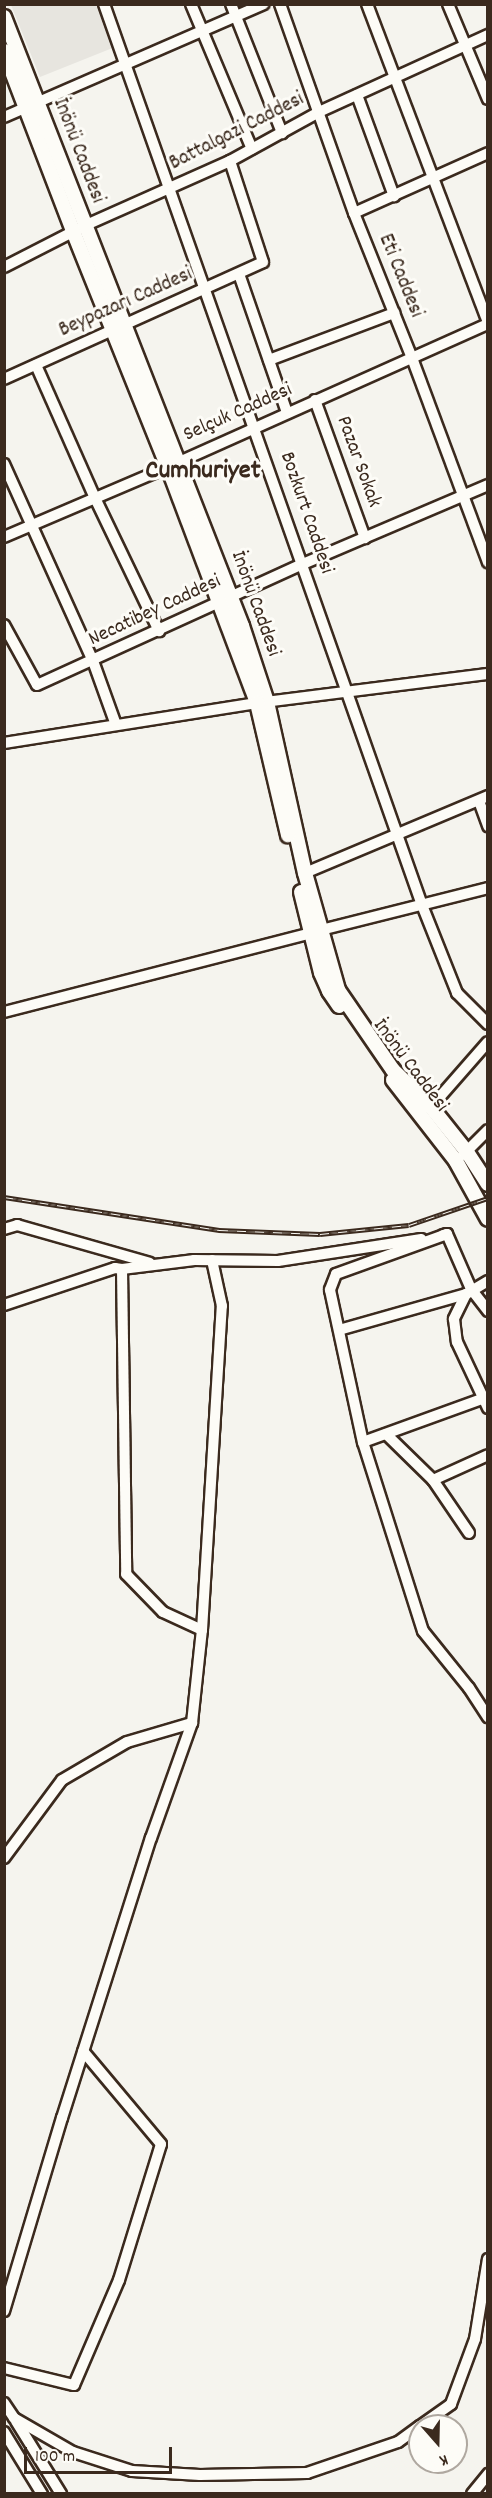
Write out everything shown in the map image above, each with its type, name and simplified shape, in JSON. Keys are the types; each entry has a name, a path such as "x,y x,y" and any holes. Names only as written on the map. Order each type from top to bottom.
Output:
{"main road":[{"name":"İnönü Caddesi","path":"4,17 32,105 226,600 262,702 306,873 316,931 338,990 393,1070 431,1107 467,1152 488,1184"},
{"name":"İnönü Caddesi","path":"4,51 32,105"},
{"name":"İnönü Caddesi","path":"262,702 329,991 456,1161 488,1220"}],"street":[{"name":"Bozkurt Caddesi","path":"104,4 255,426 422,905 457,993 488,1024"},
{"path":"191,4 252,149"},
{"path":"231,4 282,133"},
{"path":"4,117 264,4"},
{"name":"Eti Caddesi","path":"280,4 354,213 412,358 488,562"},
{"path":"367,4 488,323"},
{"path":"448,4 488,99"},
{"name":"Battalgazi Caddesi","path":"4,267 79,229 230,161 318,112 488,35"},
{"path":"357,95 394,196"},
{"path":"354,213 488,153"},
{"name":"Beypazarı Caddesi","path":"4,380 263,262 230,161"},
{"path":"239,274 287,413"},
{"path":"268,360 394,313"},
{"name":"Selçuk Caddesi","path":"4,537 173,465 255,426 488,323"},
{"path":"36,365 95,498 159,631"},
{"name":"Pazar Sokak","path":"315,400 365,538"},
{"path":"4,464 93,661 116,725"},
{"name":"Necatibey Caddesi","path":"4,626 37,685 303,564 488,485"},
{"path":"4,743 262,702 488,674"},
{"path":"306,873 483,799 488,826"},
{"path":"4,1012 488,888"},
{"path":"431,1107 488,1042"},
{"path":"456,1161 488,1130"},
{"path":"4,1229 17,1225 153,1264"},
{"path":"4,1305 115,1268 212,1260 278,1261 447,1234"},
{"path":"447,1234 469,1292 488,1311"},
{"path":"447,1234 336,1274 330,1290 363,1442 423,1631 469,1688 488,1718"},
{"path":"4,2311 151,1838 192,1723 202,1630 222,1305 212,1260"},
{"path":"122,1269 126,1574 163,1612 202,1630"},
{"path":"339,1330 469,1292 488,1281"},
{"path":"363,1442 485,1403 457,1342 454,1319 469,1292"},
{"path":"387,1434 433,1480 469,1533"},
{"path":"433,1480 488,1455"},
{"path":"4,1858 62,1780 127,1742 192,1723"},
{"path":"4,2368 74,2385 119,2280 161,2144 83,2051"},
{"path":"437,2414 451,2404 475,2339 488,2259"},
{"path":"4,2403 61,2493"},
{"path":"14,2418 73,2452 132,2471 200,2475 307,2473 398,2442 408,2435"},
{"path":"4,2432 42,2493"},
{"path":"472,2493 488,2474"}],"shaded area":[{"path":"11,5 97,5 115,47 40,77"}],"railway":[{"path":"4,1197 219,1230 320,1234 409,1225 488,1198"}],"district":[{"name":"Cumhuriyet","path":"203,472"}]}
